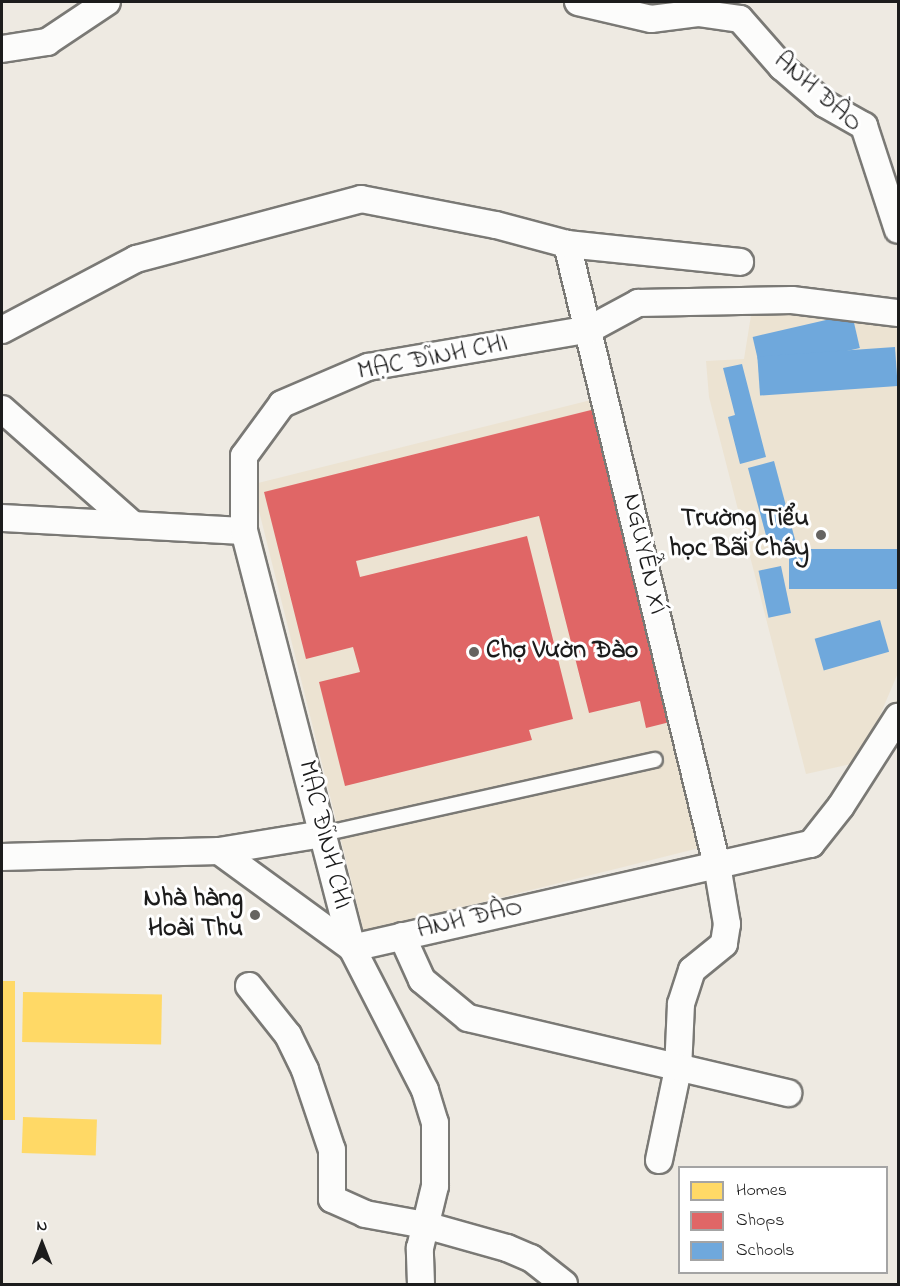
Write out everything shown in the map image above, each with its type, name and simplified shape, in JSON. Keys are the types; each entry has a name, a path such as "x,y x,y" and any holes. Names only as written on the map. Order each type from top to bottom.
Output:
{"street":[{"path":"2,49 47,42 107,2"},
{"name":"ANH ĐÀO","path":"578,2 651,19 698,13 740,19 782,67 825,104 864,126 898,230"},
{"path":"2,330 136,259 361,199 496,225 567,244 740,262"},
{"name":"NGUYỄN XÍ","path":"567,244 590,329 717,865 727,924 724,944 692,970 681,1004 678,1069 659,1160"},
{"name":"MẠC ĐĨNH CHI","path":"352,948 244,531 244,456 282,404 368,367 590,329 638,303 792,300 898,313"},
{"path":"2,409 132,524"},
{"path":"2,518 244,531"},
{"name":"ANH ĐÀO","path":"352,948 811,844 841,806 898,717"},
{"path":"2,857 219,851 323,834"},
{"path":"219,851 352,948 425,1090 435,1123 435,1186 420,1248 421,1284"},
{"path":"402,936 422,980 468,1018 568,1038 678,1069 788,1094"},
{"path":"249,986 288,1035 305,1070 332,1150 332,1199 365,1214 425,1225 531,1258 564,1284"}],"lane":[{"path":"323,834 655,760"}],"shaded area":[{"name":"Trường Tiểu học Bãi Cháy","path":"752,309 898,320 898,673 860,762 806,774 709,397 706,361 744,359"},
{"name":"Chợ Vườn Đào","path":"591,400 703,847 364,932 252,484"}],"building: Homes":[{"path":"2,981 15,981 15,1120 2,1120"},
{"path":"23,992 162,994 161,1044 22,1042"},
{"path":"23,1117 97,1120 96,1156 22,1153"}],"building: Shops":[{"path":"595,409 674,721 646,728 640,701 589,713 539,516 356,561 360,577 527,536 573,719 529,730 532,740 345,786 319,682 360,672 353,647 306,659 264,492"}],"building: Schools":[{"path":"852,314 860,348 760,371 753,337"},
{"path":"895,347 898,386 760,396 757,357"},
{"path":"742,364 766,457 740,464 728,417 735,415 723,368"},
{"path":"774,461 795,540 769,547 748,468"},
{"path":"789,549 898,549 898,589 789,589"},
{"path":"781,566 791,613 768,618 759,571"},
{"path":"880,620 889,652 824,670 815,639"}],"place":[{"name":"Trường Tiểu học Bãi Cháy","path":"821,535"},
{"name":"Chợ Vườn Đào","path":"474,652"},
{"name":"Nhà hàng Hoài Thu","path":"255,915"}]}
